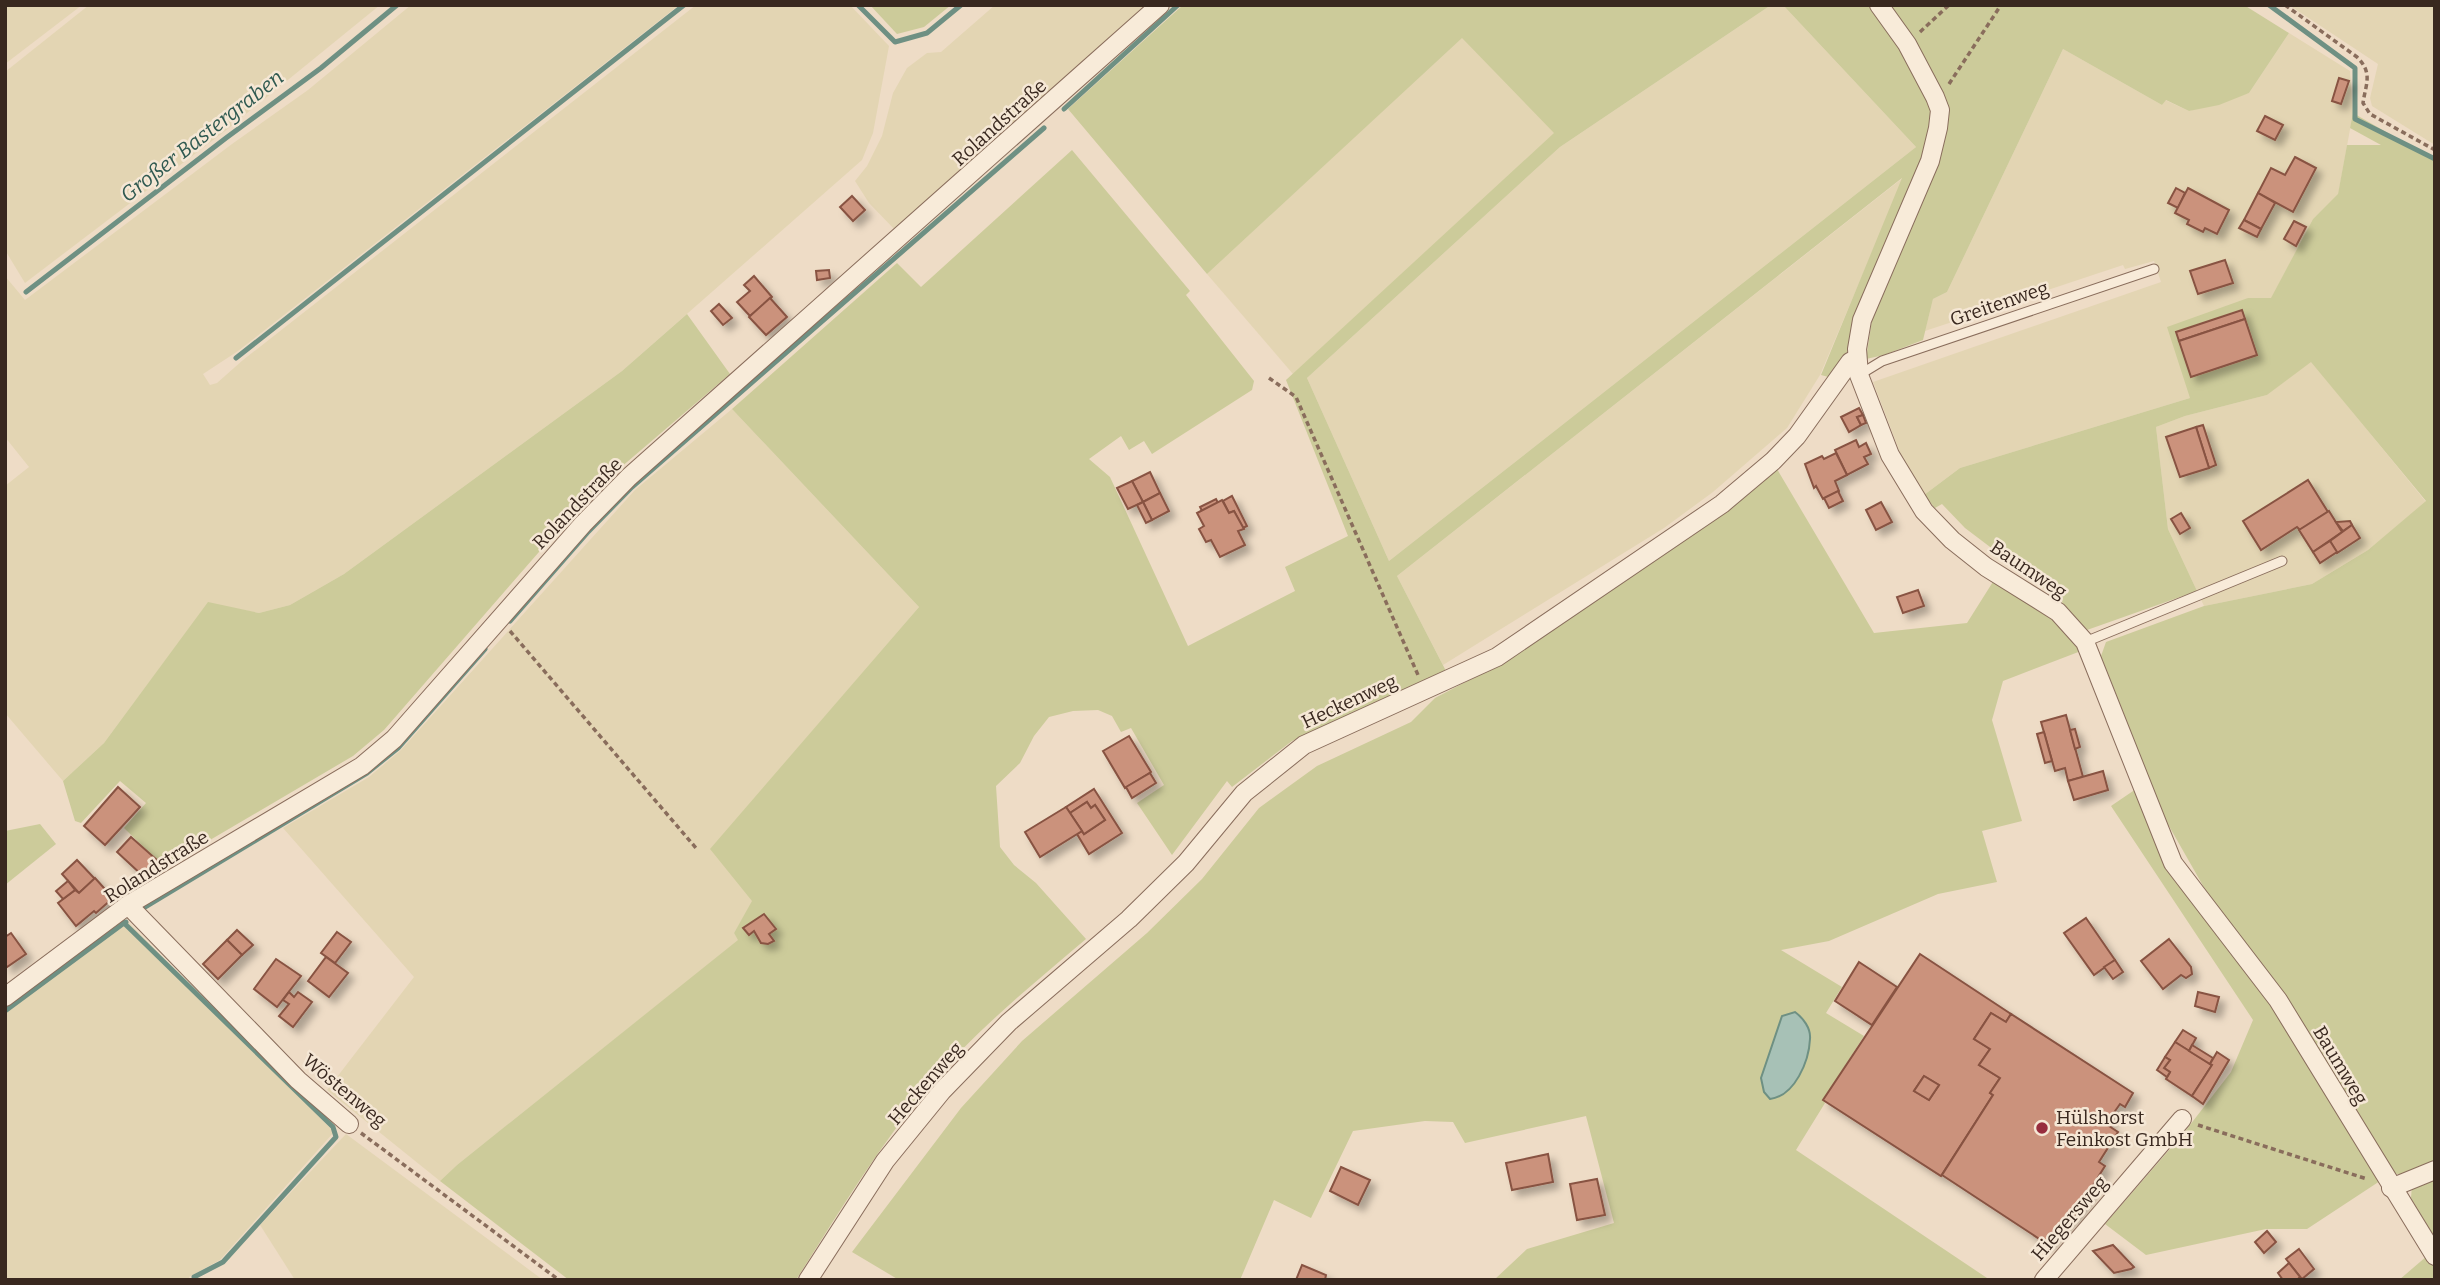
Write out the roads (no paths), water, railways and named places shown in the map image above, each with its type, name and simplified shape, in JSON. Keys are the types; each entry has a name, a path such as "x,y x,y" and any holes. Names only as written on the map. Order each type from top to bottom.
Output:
{"street":[{"name":"Rolandstraße","path":"5,997 128,905 362,766 394,739 583,524 629,477 1160,5"},
{"name":"Baumweg","path":"1879,5 1907,44 1940,110 1930,161 1862,320 1858,367 1890,455 1924,511 1952,540 1986,567 2058,612 2085,642 2173,863 2278,1000 2435,1256"},
{"name":"Heckenweg","path":"808,1280 885,1161 942,1091 1009,1022 1129,919 1186,863 1244,793 1304,746 1497,657 1722,504 1773,461 1797,436 1850,362 1858,367"},
{"name":"Wöstenweg","path":"128,905 298,1080 349,1124"},
{"name":"Hiegersweg","path":"2043,1280 2182,1119"},
{"path":"2391,1188 2435,1170"}],"lane":[{"name":"Greitenweg","path":"1858,367 2154,269"},
{"path":"2085,642 2282,561"}],"waterway":[{"name":"Großer Bastergraben","path":"26,292 321,68 397,5"},
{"path":"236,358 684,5"},
{"name":"Großer Bastergraben","path":"858,5 895,42 927,33 961,5"},
{"path":"1064,109 1178,5"},
{"path":"2269,5 2355,68 2355,119 2435,159"},
{"path":"510,621 587,533 632,487 1044,128"},
{"path":"145,907 367,773 398,748 485,649"},
{"path":"126,922 124,923 333,1127 336,1137 223,1262 194,1277 195,1280"},
{"path":"5,1011 124,923"}],"place":[{"name":"Hülshorst Feinkost GmbH","path":"2042,1128"}]}
